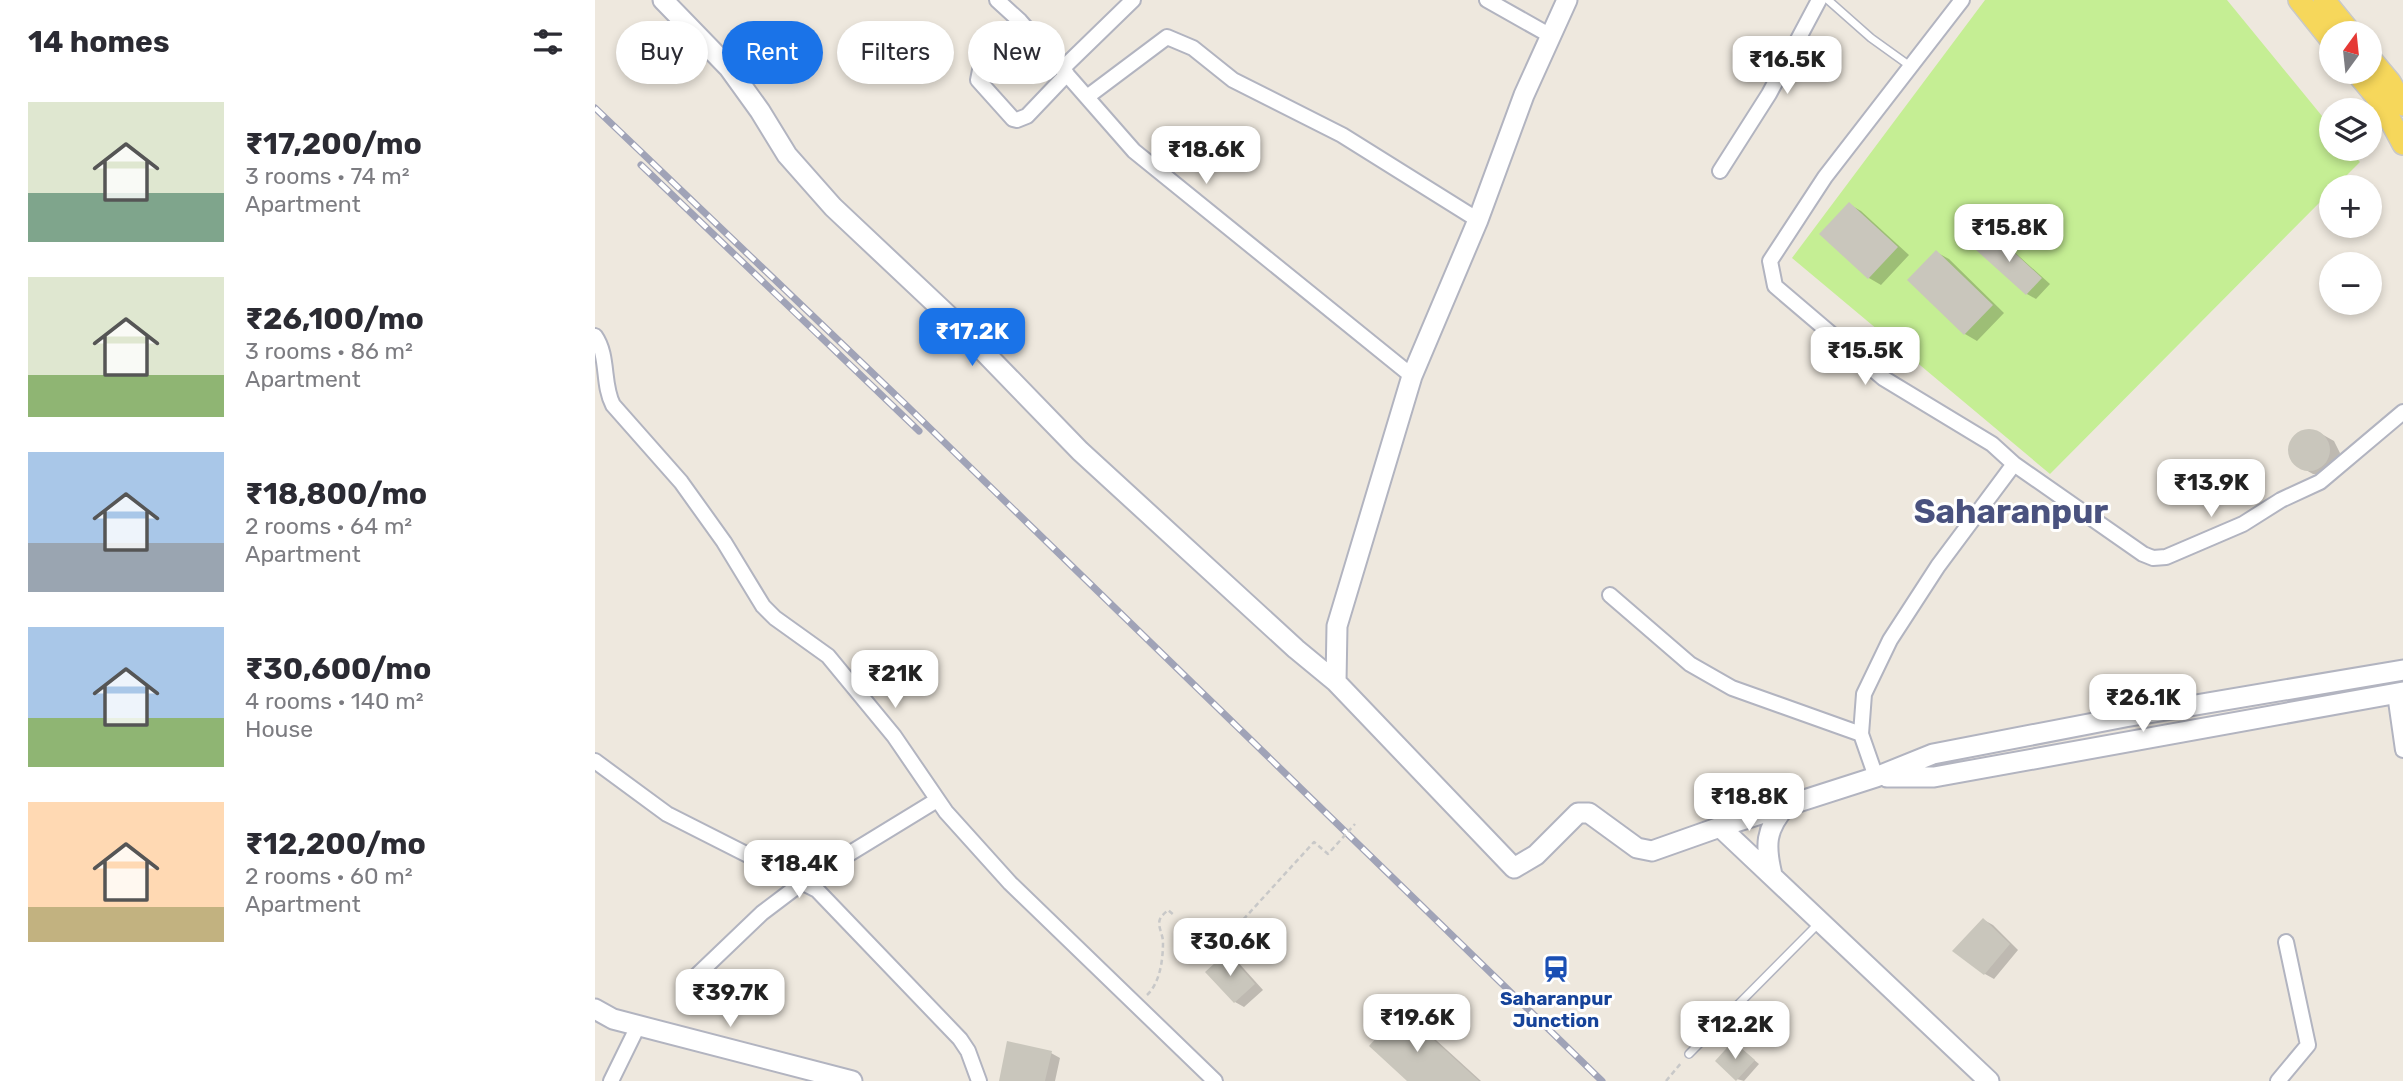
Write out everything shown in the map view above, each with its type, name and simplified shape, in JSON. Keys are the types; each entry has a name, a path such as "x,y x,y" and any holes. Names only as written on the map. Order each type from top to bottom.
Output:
{"main road":[{"path":"2299,0 2319,25"},
{"path":"2324,0 2341,21"},
{"path":"2382,72 2403,105"},
{"path":"2366,84 2380,101 2403,144"}],"street":[{"path":"663,0 729,68 787,155 833,207 953,320 1080,451 1296,649 1336,682 1514,868 1536,855 1578,813 1589,813 1636,848 1652,851 1876,777 1933,754 2125,717 2403,670"},
{"path":"997,0 1020,20"},
{"path":"1065,70 1133,0"},
{"path":"1487,0 1551,36"},
{"path":"1336,682 1338,626 1412,376 1478,220 1524,95 1567,0"},
{"path":"1720,171 1769,93 1819,0"},
{"path":"1962,0 1825,177 1770,261 1775,286 1882,379 1992,444 2014,464 2143,554 2153,558 2166,557 2243,524 2281,500 2320,482 2403,412"},
{"path":"1087,97 1167,37 1193,48 1233,80 1342,135 1478,220"},
{"path":"1065,72 1134,151 1412,376"},
{"path":"981,84 1017,120 1027,116 1053,84"},
{"path":"595,337 600,344 608,393 613,405 681,482 724,542 763,606 775,618 828,656 894,736 937,800 1010,883 1215,1081"},
{"path":"1876,777 1861,734 1864,694 1890,640 1938,566 2014,464"},
{"path":"1610,596 1690,664 1732,688 1861,734"},
{"path":"1876,777 1934,777 2399,693 2403,750"},
{"path":"595,761 667,814 817,890 960,1039 968,1051 979,1081"},
{"path":"692,979 762,913 803,882 937,800"},
{"path":"1772,876 1767,855 1768,838 1774,819 1786,806"},
{"path":"1720,827 1989,1081"},
{"path":"2278,1081 2308,1045 2286,942"},
{"path":"595,1009 613,1019 852,1081"},
{"path":"611,1081 638,1026"}],"lane":[{"path":"1828,0 1871,38 1910,66"},
{"path":"1689,1054 1821,922"}],"path":[{"path":"1209,957 1314,842 1328,854 1355,824"},
{"path":"1137,1005 1155,988 1163,939 1160,919 1168,910 1174,915"},
{"path":"1666,1081 1689,1054"}],"green space":[{"path":"1985,0 2227,0 2319,112 2319,161 2360,162 2347,175 2319,175 2319,203 2050,474 1792,258"}],"building":[{"path":"1849,202 1898,247 1868,279 1819,234"},
{"path":"1992,232 2042,278 2026,295 1976,250"},
{"path":"1936,250 1993,305 1964,335 1907,280"},
{"path":"2309,429 2324,435 2330,450 2324,465 2309,471 2294,465 2288,450 2294,435"},
{"path":"1983,918 2010,944 1984,975 1952,951"},
{"path":"1227,952 1255,984 1234,1003 1205,972"},
{"path":"1401,1010 1479,1081 1407,1081 1369,1046"},
{"path":"1007,1041 1052,1051 1045,1081 999,1081"},
{"path":"1733,1041 1755,1060 1736,1081 1715,1061"}],"railway":[{"path":"595,108 905,404 1602,1081"},
{"path":"641,165 919,431"}],"place":[{"name":"Saharanpur Junction","path":"1556,969"}],"district":[{"name":"Saharanpur","path":"2011,511"}]}
